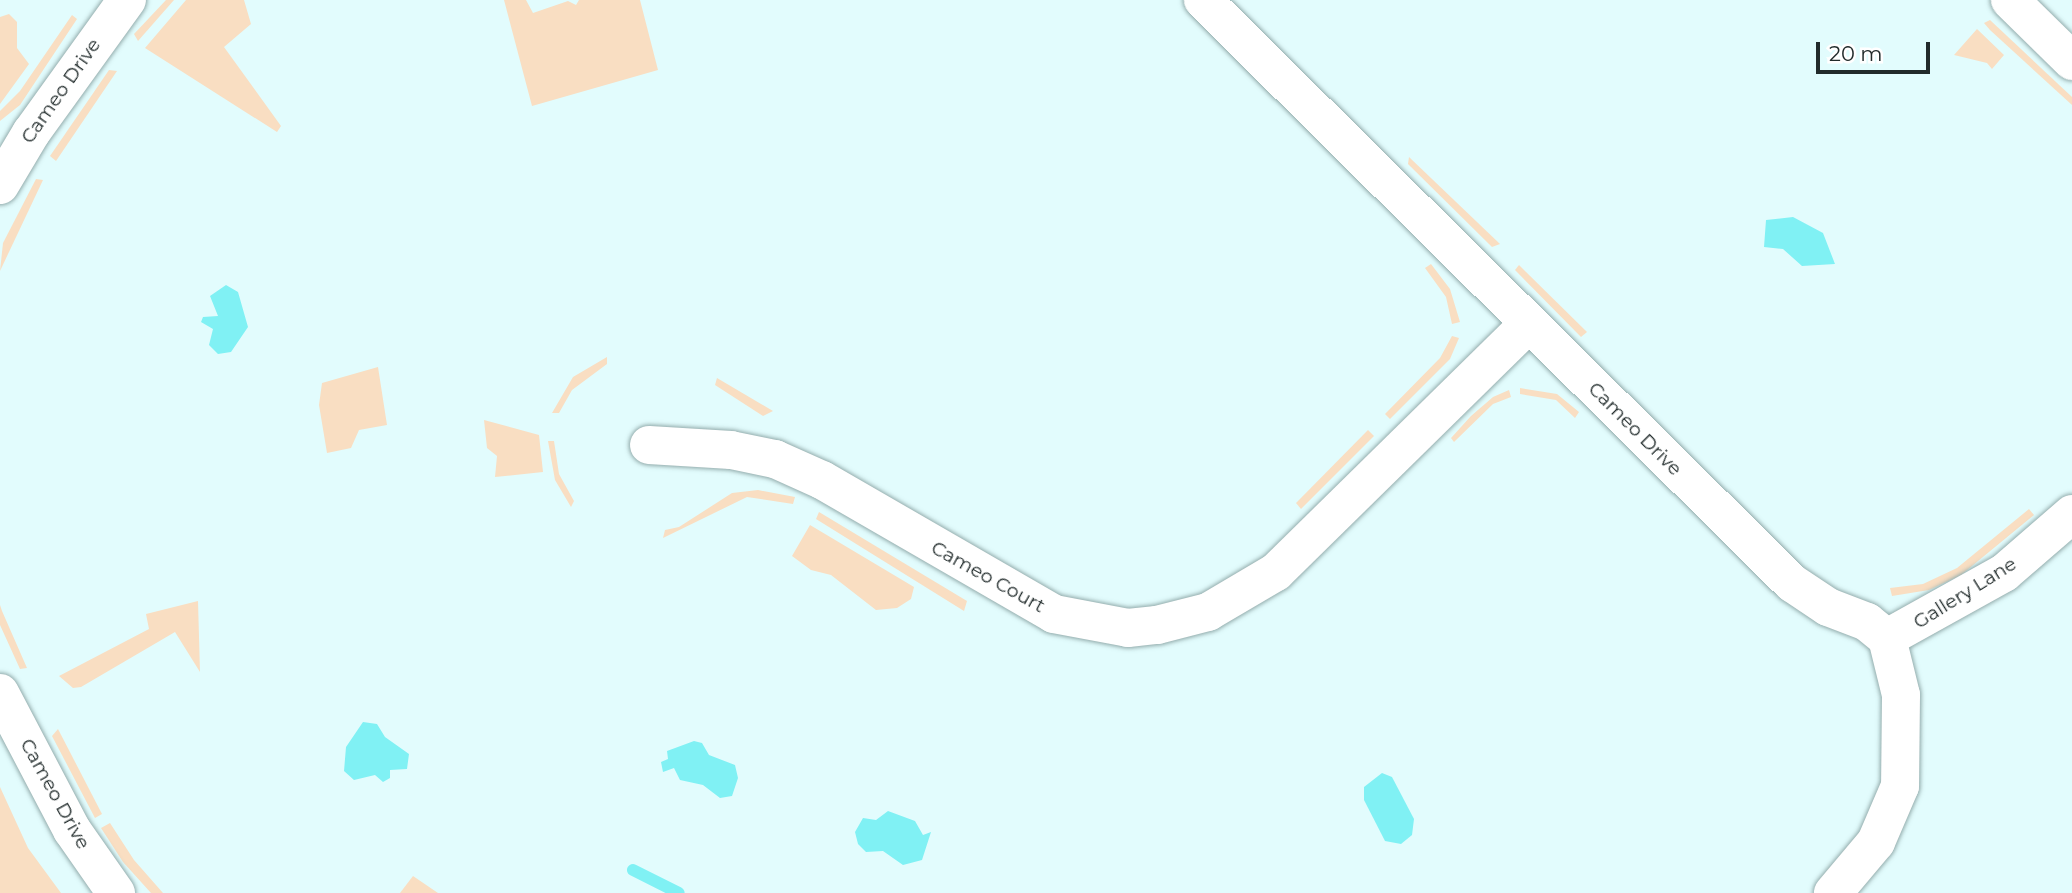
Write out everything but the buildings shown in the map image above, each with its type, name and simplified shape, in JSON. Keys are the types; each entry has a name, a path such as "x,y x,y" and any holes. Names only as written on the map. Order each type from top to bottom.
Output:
{"street":[{"name":"Cameo Drive","path":"0,185 31,133 127,0"},
{"name":"Cameo Drive","path":"1203,0 1792,583 1828,607 1867,622 1887,638"},
{"path":"2010,0 2072,61"},
{"name":"Cameo Court","path":"649,445 731,450 775,459 822,480 1054,614 1128,628 1157,625 1208,612 1276,572 1528,324"},
{"name":"Gallery Lane","path":"1887,638 2004,573 2072,514"},
{"path":"1833,893 1876,842 1900,786 1901,695 1887,638"},
{"name":"Cameo Drive","path":"0,693 65,818 116,893"}],"shaded area":[{"path":"166,0 174,0 138,41 134,34"},
{"path":"186,0 244,0 251,24 224,47 281,126 277,132 145,48"},
{"path":"504,0 526,0 533,13 568,1 576,5 579,0 640,0 658,70 532,106"},
{"path":"9,14 17,22 17,48 29,64 0,104 0,17"},
{"path":"72,15 77,19 20,105 0,121 0,111 20,91"},
{"path":"1990,20 2072,97 2072,105 1990,30 1984,23"},
{"path":"1977,29 2004,55 1992,69 1987,63 1954,55"},
{"path":"109,70 117,71 56,161 50,156"},
{"path":"1409,157 1500,244 1492,247 1408,164"},
{"path":"36,179 43,180 0,271 3,243"},
{"path":"1431,264 1450,289 1460,322 1452,324 1446,297 1425,268"},
{"path":"1519,265 1587,332 1581,337 1515,270"},
{"path":"1452,336 1459,338 1450,359 1390,419 1385,414 1440,358"},
{"path":"607,357 607,364 572,390 559,413 552,413 573,377"},
{"path":"378,367 387,425 359,430 351,448 327,453 319,405 322,383"},
{"path":"717,378 773,411 763,416 715,385"},
{"path":"1520,388 1557,394 1579,412 1575,418 1556,400 1520,394"},
{"path":"1509,390 1511,397 1493,404 1454,442 1451,438 1471,416 1493,397"},
{"path":"484,420 539,435 543,472 495,477 497,456 487,448"},
{"path":"1368,430 1374,436 1301,509 1296,503"},
{"path":"548,441 554,441 559,474 574,501 571,507 555,480"},
{"path":"758,490 795,497 793,504 747,497 663,538 665,530 679,527 732,493"},
{"path":"2029,509 2034,515 1961,575 1929,590 1892,596 1890,588 1923,584 1957,568"},
{"path":"819,512 967,601 964,611 816,519"},
{"path":"810,525 914,587 911,599 897,608 876,610 831,575 811,570 792,556"},
{"path":"198,601 200,672 175,632 81,687 73,688 59,676 149,629 146,614"},
{"path":"0,605 27,668 20,669 0,625"},
{"path":"58,729 102,814 95,818 52,736"},
{"path":"0,787 28,848 61,893 0,893"},
{"path":"110,823 134,860 163,893 151,893 123,862 101,828"},
{"path":"413,876 438,893 400,893"}],"water":[{"path":"1793,217 1823,233 1835,264 1802,266 1783,249 1764,247 1766,220"},
{"path":"226,285 238,292 248,327 231,352 218,354 209,345 213,329 201,322 203,317 218,316 210,296"},
{"path":"363,722 377,724 385,737 409,754 407,769 390,770 390,778 383,782 375,775 354,780 344,771 346,747"},
{"path":"694,741 702,743 709,755 735,765 738,778 732,796 720,798 703,785 680,780 674,768 663,772 661,762 668,759 667,751"},
{"path":"1382,773 1392,777 1414,819 1412,835 1401,844 1385,841 1364,800 1364,787"},
{"path":"888,811 915,821 923,835 931,832 922,860 903,865 883,851 866,852 858,844 855,832 863,818 876,820"}],"waterway":[{"path":"633,870 679,893"}]}
